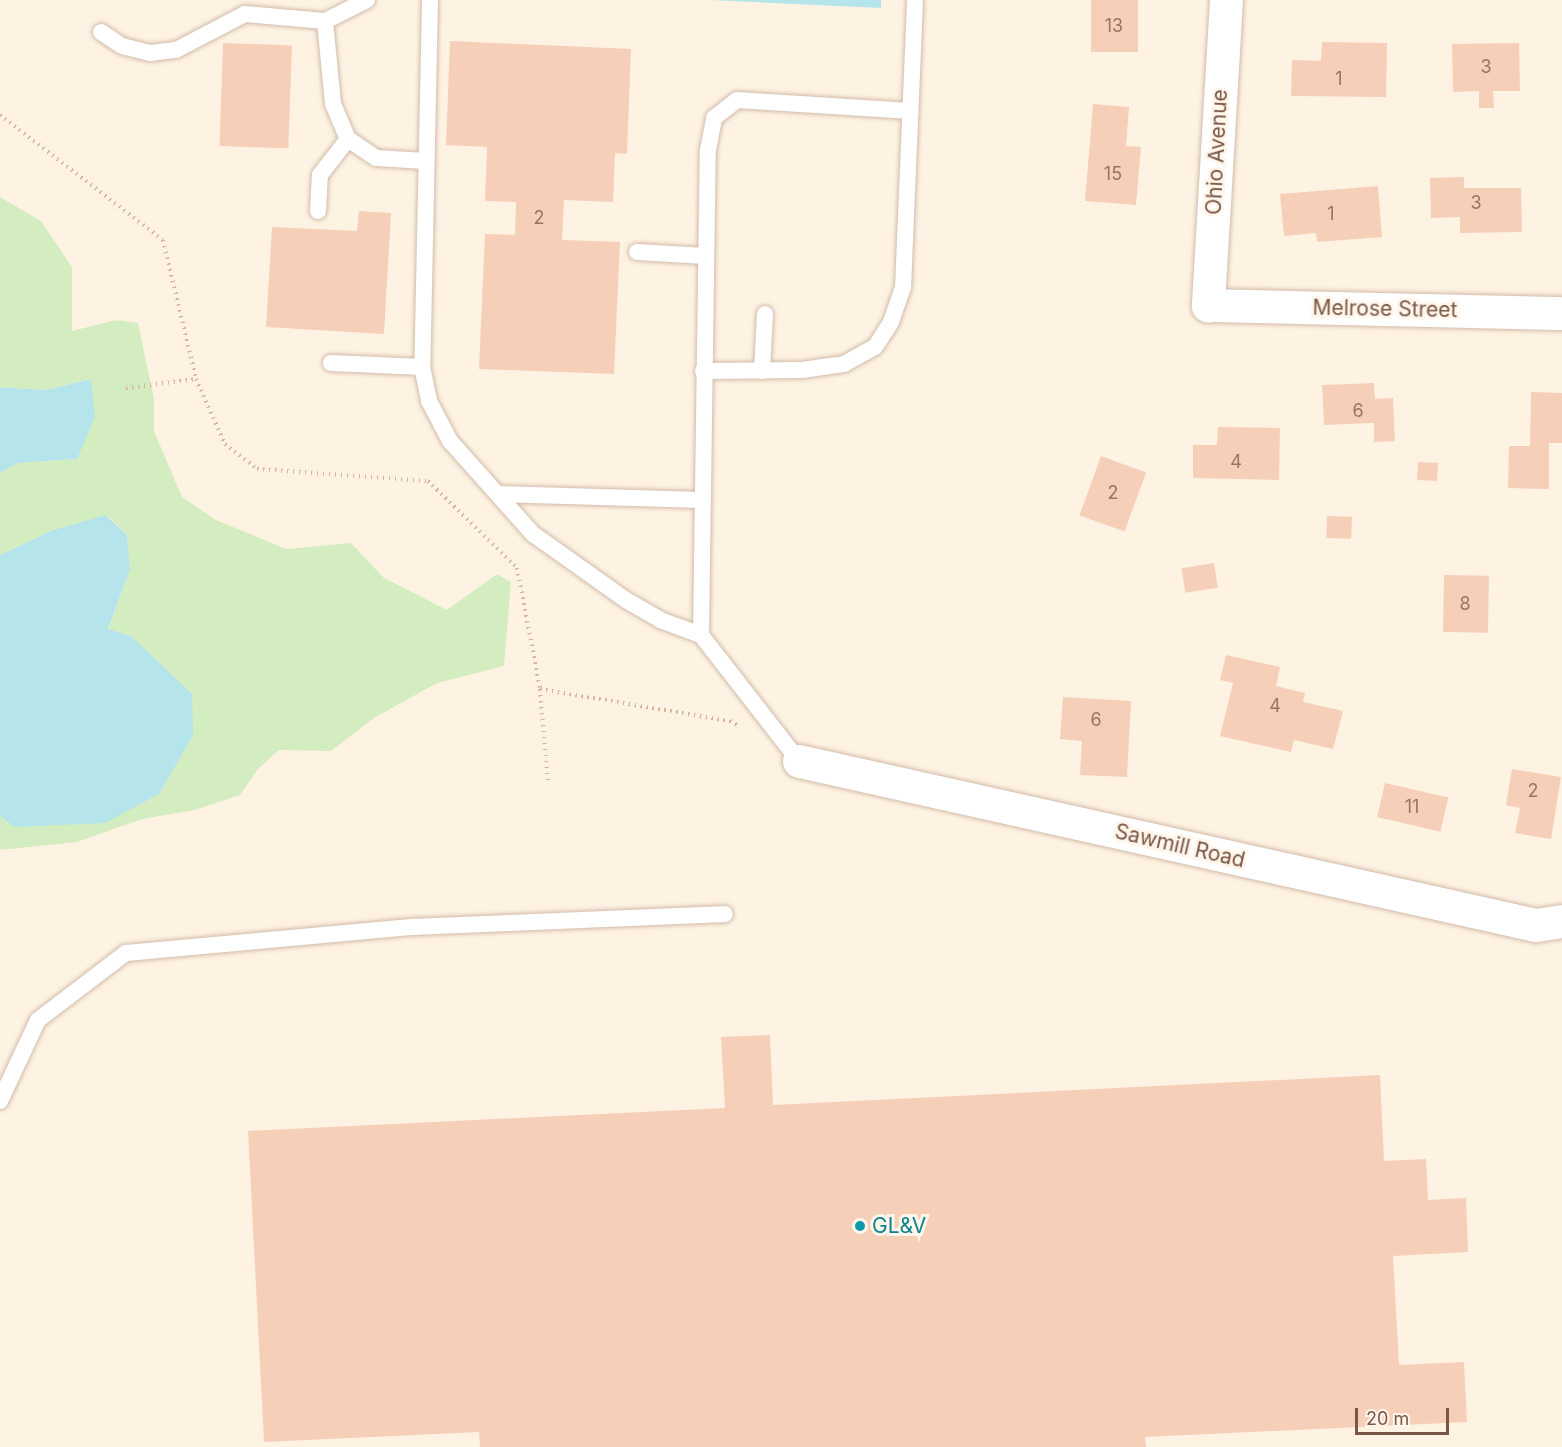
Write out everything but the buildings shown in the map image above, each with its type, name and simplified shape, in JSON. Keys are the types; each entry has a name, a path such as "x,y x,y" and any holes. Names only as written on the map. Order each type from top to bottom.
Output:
{"street":[{"name":"Ohio Avenue","path":"1208,305 1226,0"},
{"name":"Melrose Street","path":"1208,305 1562,313"},
{"name":"Sawmill Road","path":"799,761 1536,925 1562,921"}],"lane":[{"path":"101,32 122,46 150,53 176,50 245,14 325,21 367,0"},
{"path":"430,0 422,367 429,401 450,441 533,534 626,600 660,620 701,635 799,761"},
{"path":"703,371 762,371 844,364 875,346 891,322 903,288 915,0"},
{"path":"325,21 333,104 348,139 376,158 426,161"},
{"path":"701,635 703,371 708,150 714,118 737,100 911,111"},
{"path":"318,211 320,175 348,139"},
{"path":"637,252 706,256"},
{"path":"762,371 765,314"},
{"path":"331,363 422,367"},
{"path":"498,494 702,500"},
{"path":"0,1101 38,1020 126,953 414,927 725,914"}],"path":[{"path":"0,115 163,240 196,379 225,444 257,469 428,481 517,568 540,689 548,782"},
{"path":"126,388 196,379"},
{"path":"540,689 730,721 750,732"}],"green space":[{"path":"0,197 41,221 72,267 72,331 116,320 138,323 154,399 154,431 182,497 216,520 286,549 351,543 384,578 447,610 497,574 511,582 504,666 437,683 374,718 331,751 279,750 258,769 240,795 195,810 142,819 77,842 0,850 0,816 14,827 157,663 131,636 108,630 130,570 127,535 107,515 53,530 0,555 0,473 18,463 77,459 90,379 46,390 0,387"}],"water":[{"path":"710,0 881,0 881,8"},
{"path":"91,379 95,417 77,459 18,463 0,473 0,387 46,390"},
{"path":"106,515 127,535 130,570 108,629 131,636 192,694 193,735 159,794 105,823 14,827 0,816 0,555 53,530"}],"place":[{"name":"GL&V","path":"860,1226"}]}
